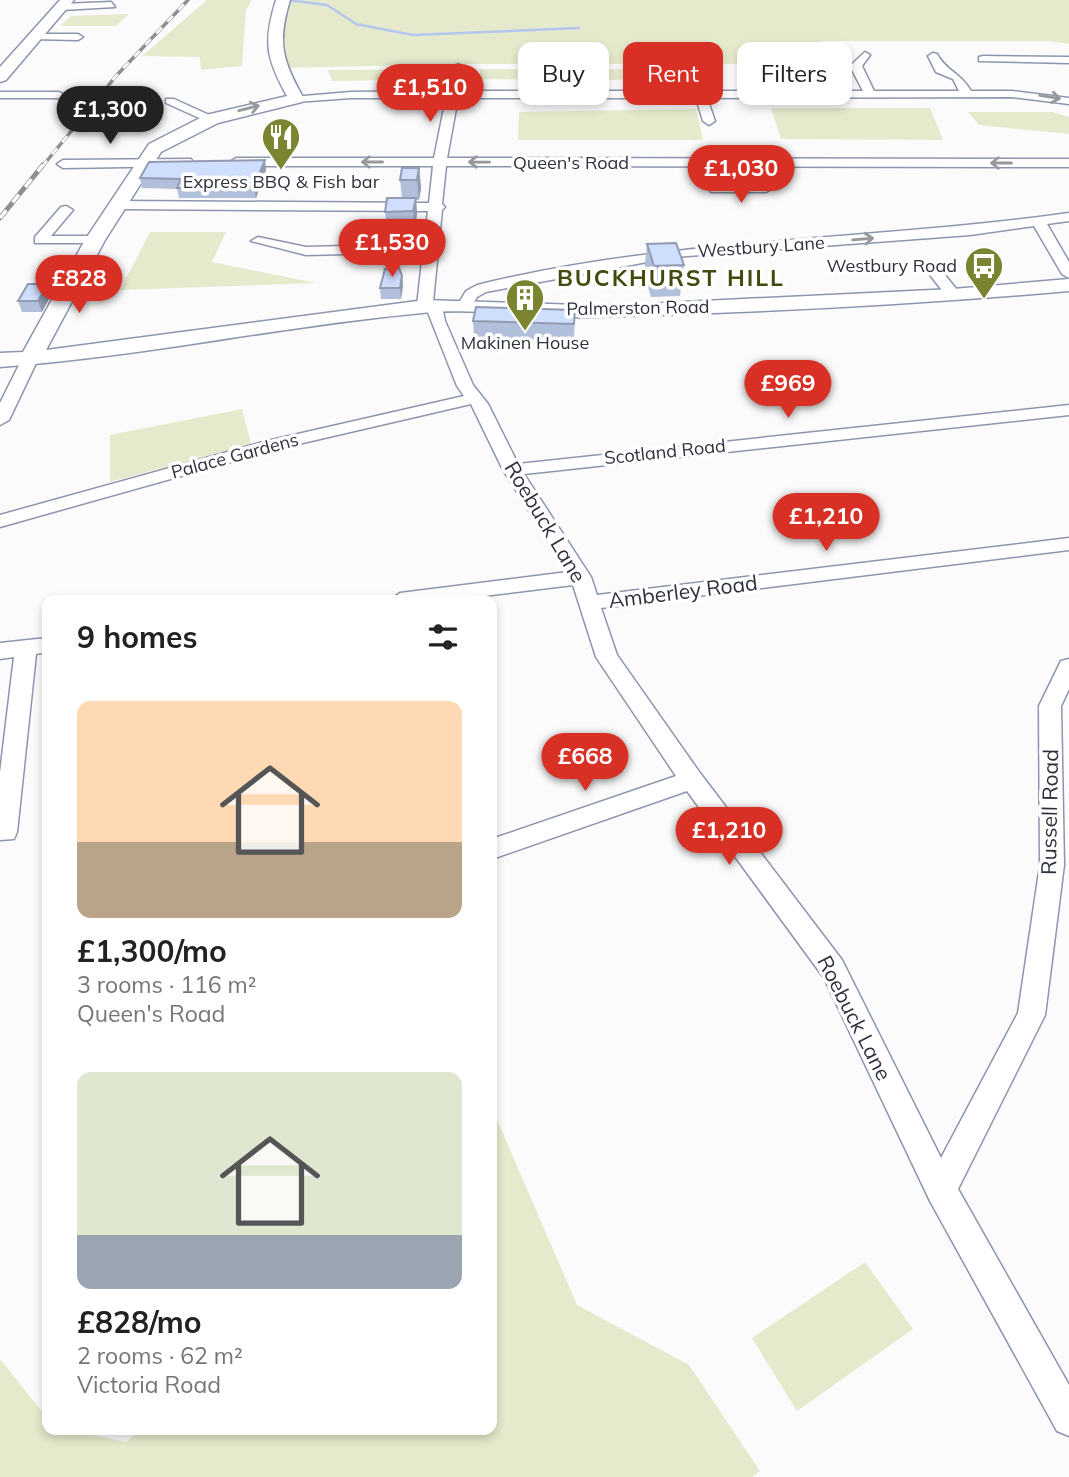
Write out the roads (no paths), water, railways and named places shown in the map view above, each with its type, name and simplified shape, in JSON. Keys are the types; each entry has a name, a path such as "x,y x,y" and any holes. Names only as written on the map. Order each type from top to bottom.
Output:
{"street":[{"path":"284,0 272,35 277,65 296,99"},
{"path":"0,77 64,3 111,5"},
{"path":"36,37 78,37"},
{"path":"864,55 856,66 870,94"},
{"path":"933,57 940,70 957,77 967,94"},
{"path":"998,71 987,59 1069,60"},
{"path":"430,306 440,162 458,67"},
{"path":"1005,82 1012,94"},
{"path":"0,420 95,240 155,148 212,119 296,99 351,94 623,94"},
{"path":"723,94 1012,94 1069,101"},
{"path":"0,96 59,95"},
{"path":"170,101 212,119"},
{"path":"704,105 709,121"},
{"name":"Queen's Road","path":"69,163 1069,163"},
{"path":"740,163 751,188"},
{"path":"716,188 766,188"},
{"path":"118,205 438,207"},
{"path":"66,211 40,240 95,240"},
{"name":"Westbury Lane","path":"465,306 471,295 482,288 663,255 820,244 1069,217"},
{"path":"1038,221 1069,274"},
{"path":"244,249 263,237 306,251 432,248"},
{"path":"932,268 953,295"},
{"name":"Palmerston Road","path":"0,360 30,359 430,306 582,311 953,295 1069,285"},
{"name":"Roebuck Lane","path":"430,306 473,399 480,404 512,470 581,577 607,657 692,780 833,969 940,1190 1069,1419"},
{"name":"Palace Gardens","path":"0,521 273,445 473,399"},
{"name":"Scotland Road","path":"512,470 1069,410"},
{"name":"Amberley Road","path":"589,603 1069,544"},
{"path":"439,595 581,577"},
{"path":"0,651 37,646 5,832"},
{"name":"Russell Road","path":"940,1190 1031,1015 1060,868 1050,706 1069,667"},
{"path":"497,847 692,780"}],"waterway":[{"path":"287,0 327,5 356,24 413,35 579,28"}],"railway":[{"path":"42,167 116,76 188,0"},
{"path":"0,218 43,165"}],"place":[{"name":"Express BBQ & Fish bar","path":"281,171"},
{"name":"Westbury Road","path":"984,300"},
{"name":"Makinen House","path":"525,332"}],"district":[{"name":"BUCKHURST HILL","path":"671,278"}]}
